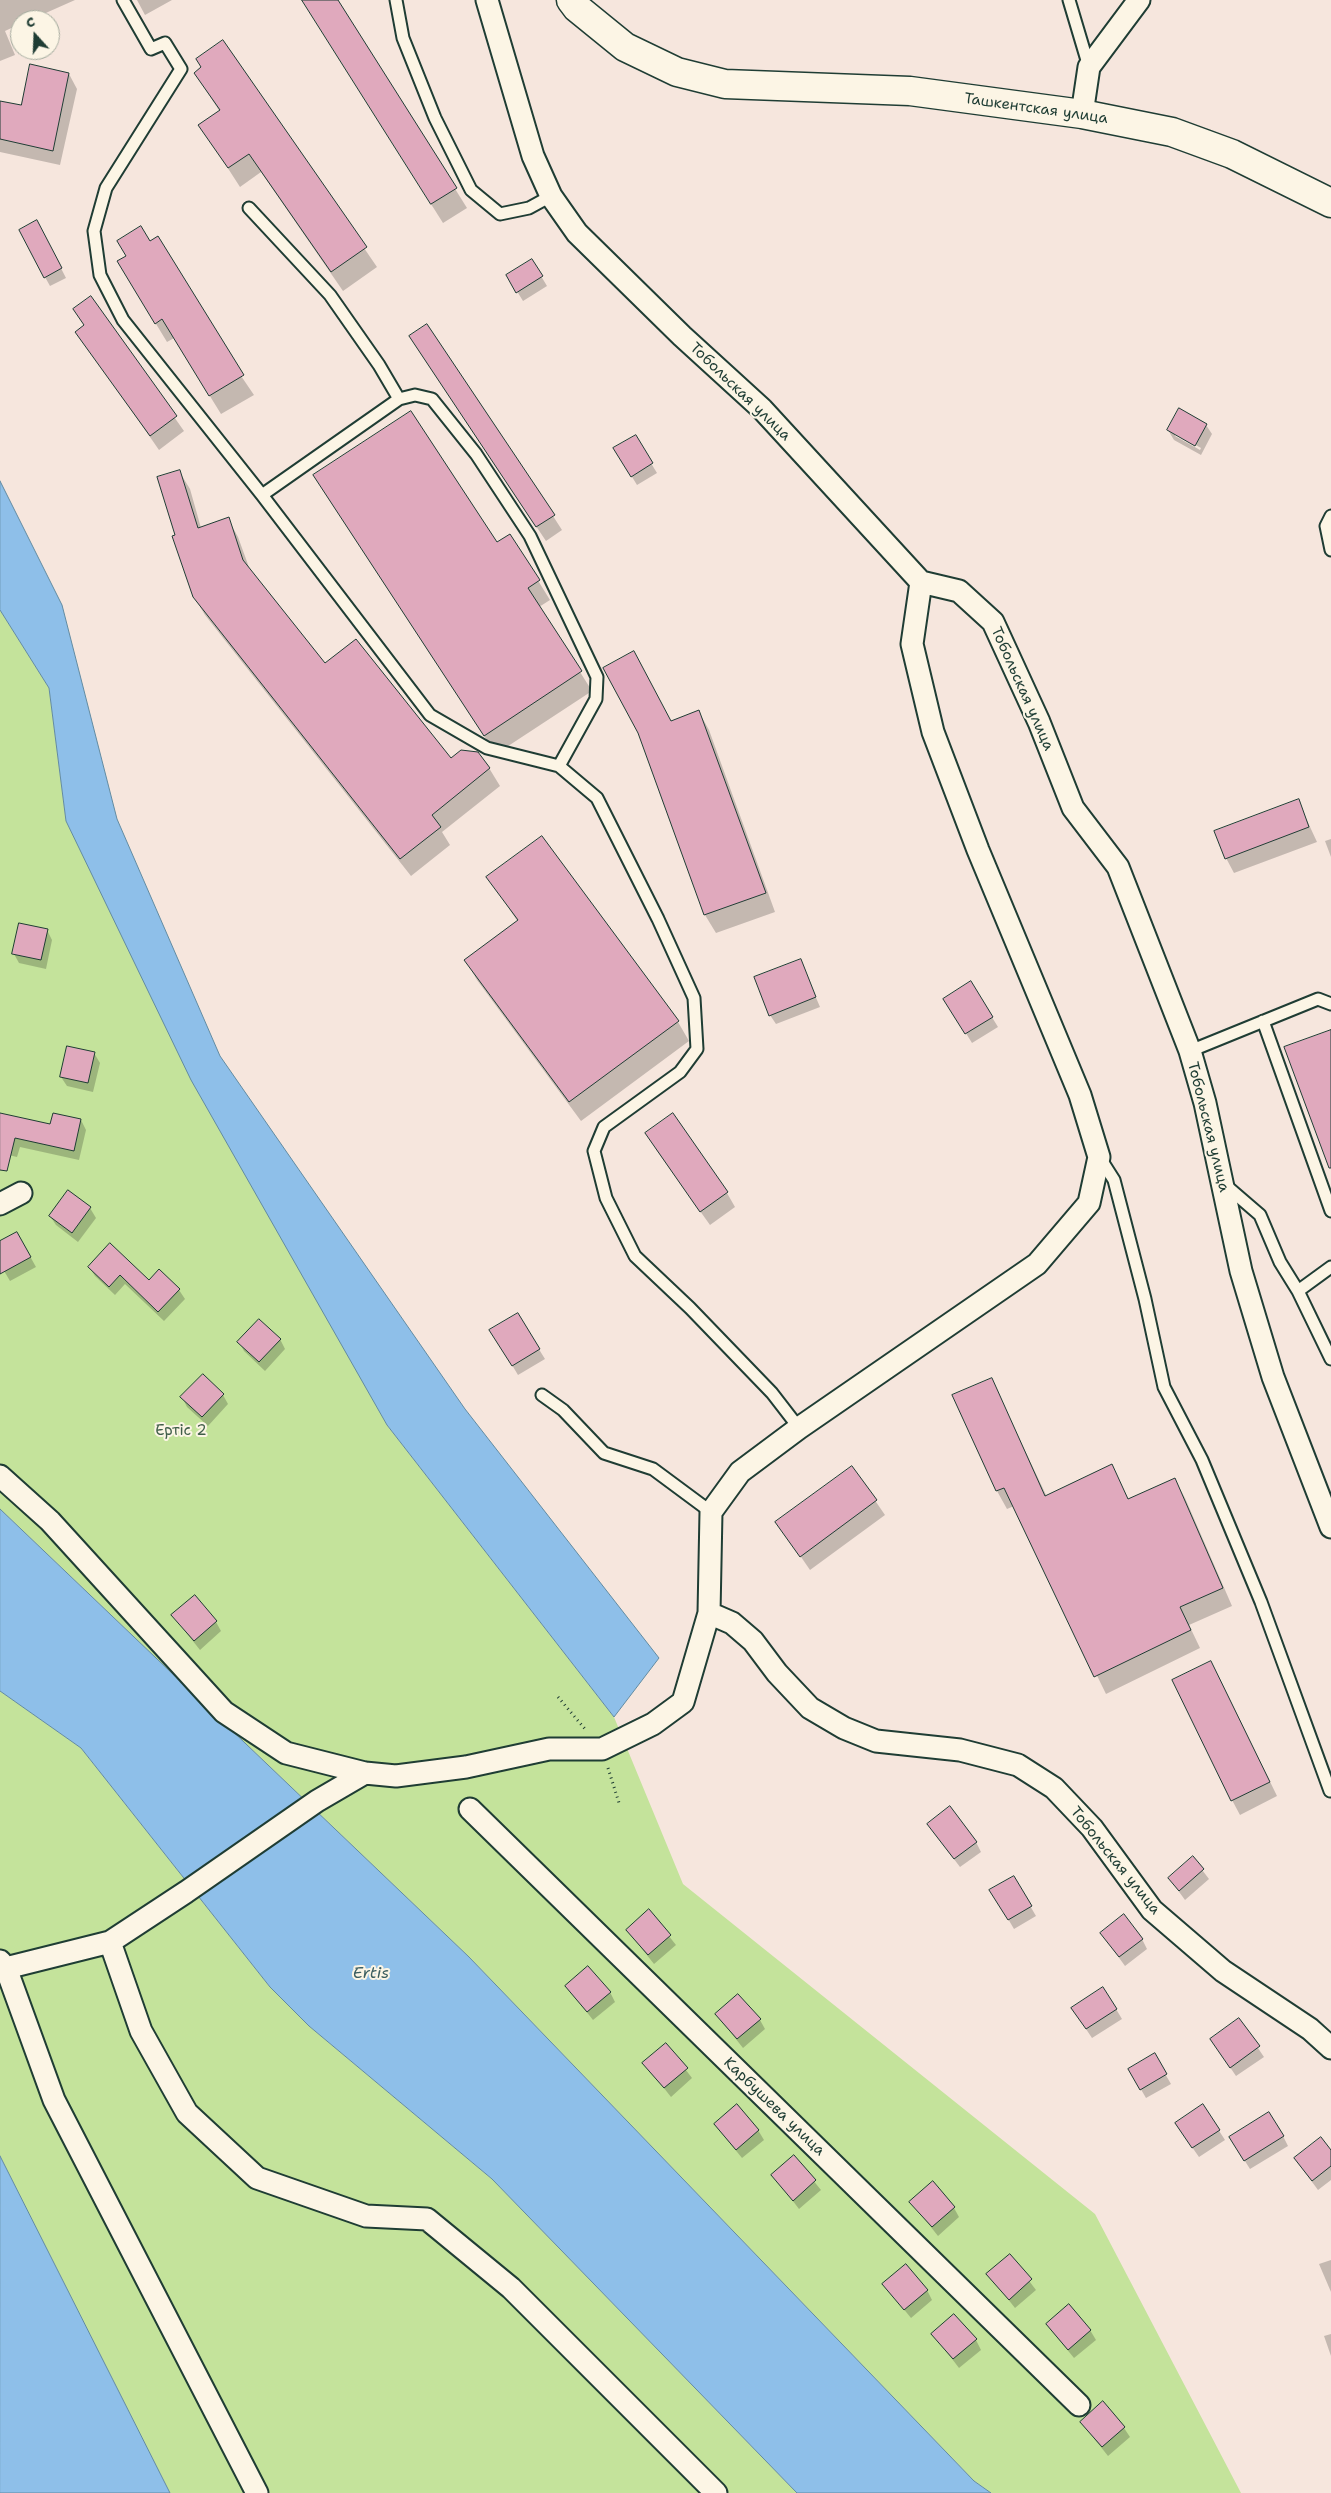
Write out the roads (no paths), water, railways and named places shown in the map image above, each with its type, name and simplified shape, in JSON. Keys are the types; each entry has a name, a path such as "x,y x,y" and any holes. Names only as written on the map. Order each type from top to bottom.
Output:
{"main road":[{"name":"Ташкентская улица","path":"571,0 625,47 677,72 725,84 910,92 1082,114 1172,132 1232,154 1331,203"}],"street":[{"name":"Тобольская улица","path":"487,0 518,111 533,156 551,196 577,233 682,336 762,409 921,582 958,592 993,622 1039,722 1073,808 1118,866 1190,1051 1205,1103 1241,1271 1273,1377 1331,1527"},
{"path":"1082,114 1089,67 1139,0"},
{"path":"0,1476 50,1521 224,1712 286,1753 365,1772 396,1776 466,1767 549,1749 602,1749 653,1724 683,1702 709,1613 710,1512 740,1472 799,1428 1037,1264 1089,1203 1099,1157 1080,1095 978,850 933,732 912,644 921,582"},
{"path":"0,1204 21,1193"},
{"name":"Тобольская улица","path":"709,1613 732,1623 753,1641 777,1673 810,1708 844,1728 876,1741 960,1750 1018,1765 1054,1788 1092,1828 1152,1910 1223,1971 1310,2029 1331,2048"},
{"path":"257,2493 54,2100 3,1964 110,1942 186,1892 316,1801 365,1772"},
{"name":"Карбушева улица","path":"470,1809 1079,2405"},
{"path":"110,1942 141,2031 187,2113 257,2178 366,2216 427,2219 511,2288 716,2493"}],"lane":[{"path":"123,0 151,49 165,43 181,69 106,188 94,231 100,275 123,320 262,495 430,715 487,748 559,766 597,798 658,919 694,998 697,1049 680,1072 604,1126 594,1151 606,1198 635,1256 690,1308 772,1393 799,1428"},
{"path":"396,0 404,38 434,118 472,190 500,214 528,208 551,196"},
{"path":"1069,0 1089,67"},
{"path":"249,208 330,295 379,365 399,399"},
{"path":"262,495 399,399 415,395 432,399 476,454 530,536 597,677 596,700 559,766"},
{"path":"1331,516 1326,526 1331,550"},
{"path":"1190,1051 1318,999 1331,1004"},
{"path":"1263,1021 1331,1211"},
{"path":"1099,1157 1114,1180 1145,1299 1164,1387 1202,1460 1260,1602 1330,1791"},
{"path":"1222,1183 1260,1215 1280,1262 1298,1291 1331,1359"},
{"path":"1298,1291 1331,1266"},
{"path":"542,1395 563,1410 604,1453 652,1469 710,1512"}],"water":[{"path":"0,481 62,605 117,819 220,1056 465,1409 659,1658 614,1717 387,1425 191,1080 66,821 49,688 0,610"},
{"name":"Ertis","path":"0,1509 469,1957 974,2481 991,2493 797,2493 492,2179 309,2026 270,1987 81,1748 0,1691"},
{"path":"0,2156 170,2493 0,2493"}],"park label":[{"name":"Ертіс 2","path":"181,1431"}]}
